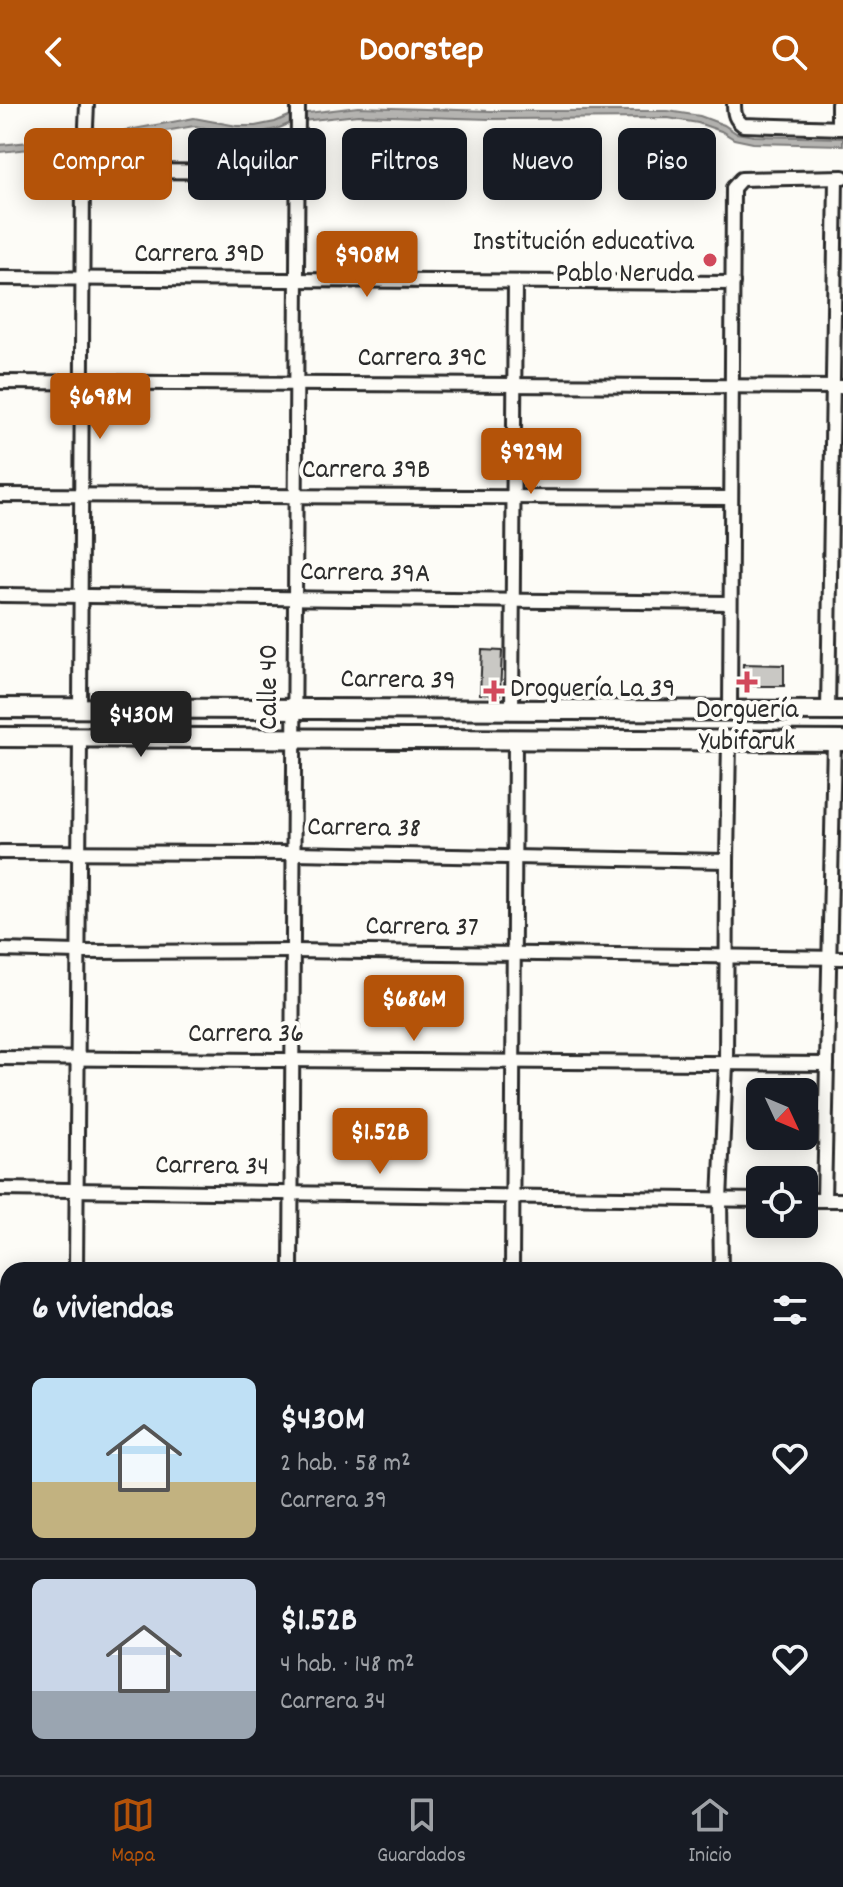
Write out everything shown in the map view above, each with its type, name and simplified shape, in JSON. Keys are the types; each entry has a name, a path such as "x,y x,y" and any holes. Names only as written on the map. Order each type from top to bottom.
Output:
{"main road":[{"name":"Carrera 39","path":"0,708 836,711"},
{"name":"Carrera 39","path":"0,737 839,741"}],"street":[{"path":"86,126 87,104"},
{"path":"734,104 737,121 743,125 840,128 838,104"},
{"name":"Calle 40","path":"298,106 299,128"},
{"path":"80,709 83,174 97,171 188,171"},
{"path":"730,711 733,188 741,179 840,178 836,711"},
{"name":"Calle 40","path":"291,1262 298,200"},
{"name":"Carrera 39D","path":"0,278 733,283"},
{"path":"512,711 515,282"},
{"name":"Carrera 39C","path":"0,382 838,387"},
{"name":"Carrera 39B","path":"0,495 731,498"},
{"name":"Carrera 39A","path":"0,595 730,603"},
{"path":"76,1262 80,738"},
{"path":"512,1262 515,739"},
{"path":"721,1262 729,740"},
{"path":"824,1200 827,1064 836,958 839,741"},
{"name":"Carrera 38","path":"0,852 294,853 727,861"},
{"name":"Carrera 37","path":"0,950 836,958"},
{"name":"Carrera 36","path":"0,1058 827,1064"},
{"name":"Carrera 34","path":"0,1189 746,1200"},
{"path":"818,1200 843,1200"}],"shaded area":[{"path":"358,107 668,111 700,116 736,133 843,138 843,145 753,143 734,139 716,128 668,118 490,119 358,115 293,122 279,128 139,128 194,118 255,126 291,115"},
{"path":"24,143 24,150 0,152 0,145"}],"building":[{"path":"482,650 502,651 500,695 480,694"},
{"path":"743,664 784,665 784,686 742,686"}],"place":[{"name":"Institución educativa Pablo Neruda","path":"710,260"},
{"name":"Dorguería Yubifaruk","path":"747,682"},
{"name":"Droguería La 39","path":"494,691"}]}
